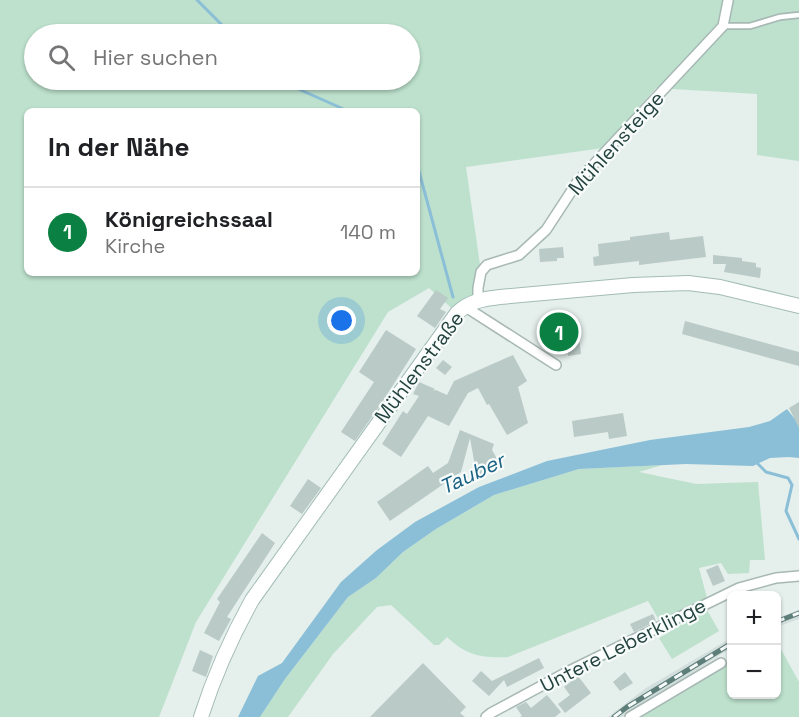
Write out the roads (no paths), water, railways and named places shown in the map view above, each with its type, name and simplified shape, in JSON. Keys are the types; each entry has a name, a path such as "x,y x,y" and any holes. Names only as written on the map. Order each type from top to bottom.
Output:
{"main road":[{"name":"Mühlenstraße","path":"201,717 212,683 252,600 384,412 464,306 478,300 633,285 688,283 720,287 799,306"}],"street":[{"path":"723,26 728,1"},
{"name":"Mühlensteige","path":"478,300 482,272 487,265 519,255 546,230 578,181 723,26"},
{"path":"464,306 556,365"},
{"name":"Untere Leberklinge","path":"486,717 491,712 569,670 739,588 776,578 799,576"},
{"path":"630,717 721,663"}],"lane":[{"path":"723,26 750,26 780,17 799,15"}],"water":[{"path":"787,409 794,418 799,415 799,458 770,458 753,466 686,464 579,469 494,495 436,529 403,552 376,578 348,597 285,679 260,717 238,717 258,676 282,663 341,582 377,550 415,522 479,487 547,461 650,440 749,427 770,421"}],"waterway":[{"path":"197,0 221,24"},
{"path":"301,90 341,108"},
{"path":"420,175 453,297"},
{"path":"756,462 766,472 788,478 792,485 786,511 799,539"}],"railway":[{"path":"781,620 799,613"},
{"path":"614,717 729,645"}],"place":[{"name":"Königreichssaal","path":"559,332"}],"water label":[{"name":"Tauber","path":"472,474"}]}
